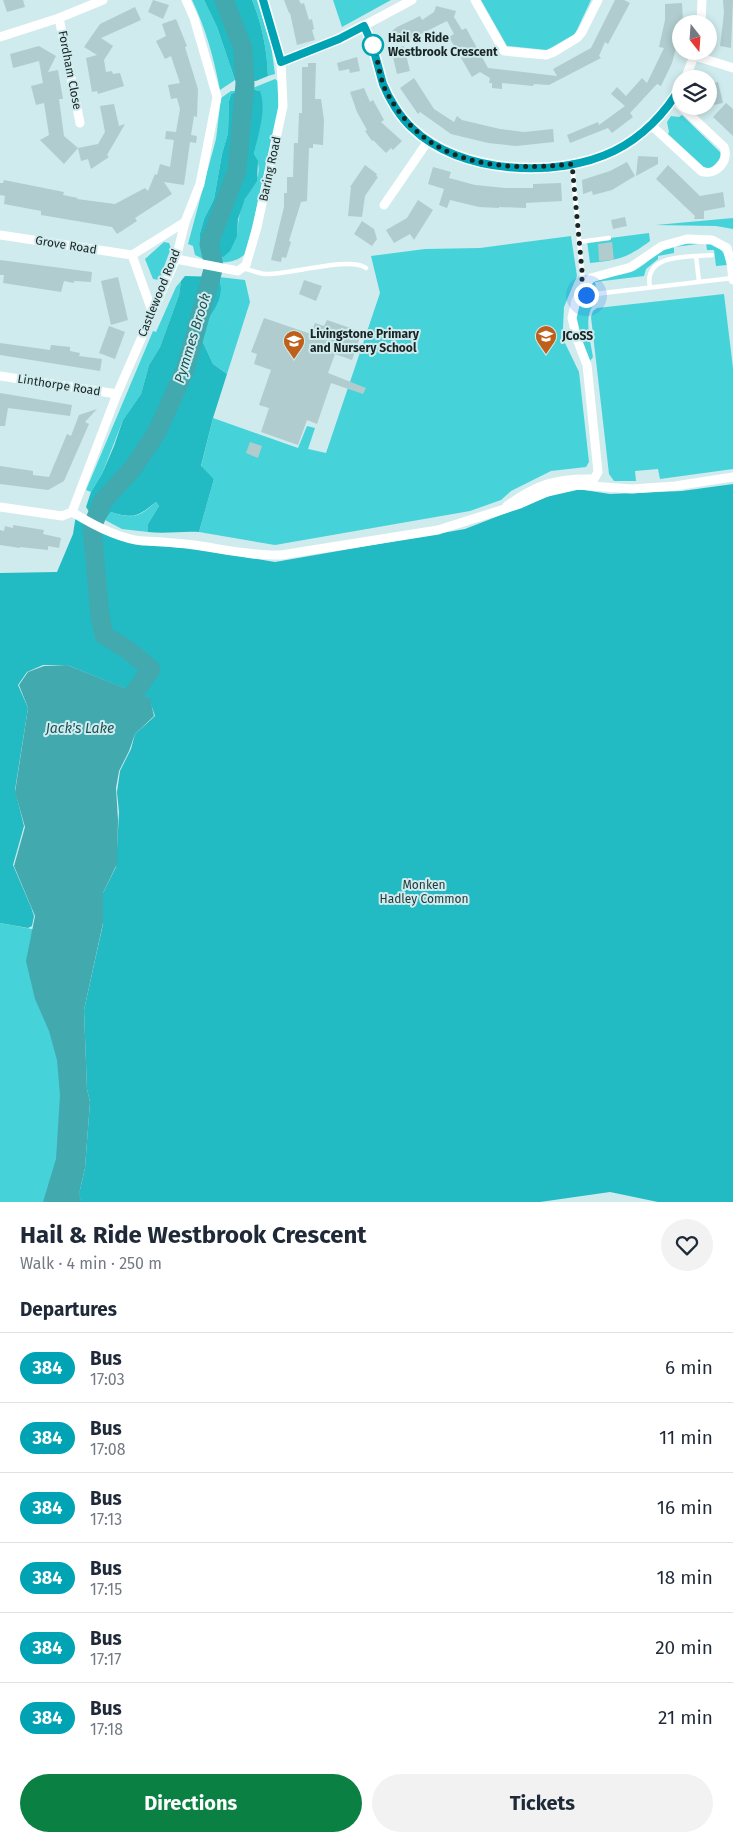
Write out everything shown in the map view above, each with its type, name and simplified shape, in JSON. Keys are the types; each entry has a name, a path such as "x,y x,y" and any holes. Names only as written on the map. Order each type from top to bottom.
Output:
{"street":[{"path":"0,37 59,18 103,0"},
{"name":"Castlewood Road","path":"72,512 117,394 176,259 185,222 200,184 217,97 194,18 186,0"},
{"name":"Baring Road","path":"242,268 246,264 257,227 284,106 281,62 263,0"},
{"path":"281,62 339,39 412,0"},
{"path":"475,0 504,51 546,55 577,38 598,0"},
{"path":"701,15 702,0"},
{"name":"Fordham Close","path":"59,18 80,122"},
{"path":"364,26 374,48 384,86 399,113 412,128 428,141 450,153 495,165 524,168 572,164 594,159 614,151 633,140 651,125 672,102"},
{"path":"712,60 733,68"},
{"path":"651,125 701,171 708,174 714,172 726,158 724,147 690,115"},
{"path":"384,205 428,141"},
{"path":"152,311 132,255 185,222"},
{"name":"Grove Road","path":"0,235 132,255"},
{"path":"501,510 521,496 551,482 569,479 594,479 598,472 587,365 577,339 572,318 576,301 582,288 591,278 631,267 662,246 687,239 712,240 727,248 731,256 733,279"},
{"path":"176,259 238,271 242,268"},
{"name":"Linthorpe Road","path":"0,376 117,394"},
{"path":"0,507 62,516 72,512 120,536 144,541 185,544 266,556 281,556 438,530 520,504 547,492 578,485 632,489 675,486 733,477"}],"lane":[{"path":"572,164 582,288 586,295 733,279"},
{"path":"579,242 609,238"},
{"path":"650,288 649,282 652,269 662,260 712,255"},
{"path":"696,256 700,282"},
{"path":"242,268 265,274 342,264 360,264 366,268"}],"shaded area":[{"path":"192,0 204,0 217,27 235,80 220,90 209,44"},
{"path":"252,0 257,0 271,45 275,74 268,76 259,18"},
{"path":"333,0 391,0 342,27"},
{"path":"481,0 591,0 575,34 547,50 507,46"},
{"path":"275,79 279,82 278,113 246,253 228,262 215,262 201,258 195,255 193,246 188,244 216,139 221,98 231,91 237,91 231,94 229,101 228,133 222,154 214,199 204,219 200,233 200,244 237,236 242,205 256,179 259,168 254,154 261,117 260,91 250,89"},
{"path":"682,115 720,152 717,163 711,168 705,168 668,134 667,122 671,116 679,117"},
{"path":"733,218 733,229 716,226 656,225"},
{"path":"649,233 650,241 629,255 608,261 590,263 587,241"},
{"path":"571,236 577,276 564,307 563,328 565,343 579,372 589,462 586,467 551,471 511,491 501,500 470,511 275,545 199,532 214,479 201,467 213,418 298,448 307,426 315,428 308,449 326,453 380,293 371,256 425,249 480,248"},
{"path":"164,242 169,243 171,248 159,280 153,279 145,259"},
{"path":"685,242 706,243 674,247 674,253 658,256 658,259 646,269 644,276 595,282 596,289 586,290 595,281 631,272 663,250"},
{"path":"706,243 718,247 722,251 727,265 716,266 714,250 707,250"},
{"path":"219,277 245,280 250,302 227,374 213,364 199,334 219,300 221,286"},
{"path":"181,281 179,295 160,347 149,365 141,394 123,420 102,474 91,492 86,490 153,331 156,332 176,287"},
{"path":"724,294 733,368 733,469 660,479 658,469 635,471 636,481 614,481 609,474 591,317 593,311 597,308"},
{"path":"593,297 594,305 588,322 593,357 590,361 579,336 575,318 580,302"},
{"path":"156,502 159,506 148,524 148,532 122,529 105,520 111,512 125,516 135,516"},
{"path":"0,923 32,929 49,941 81,1202 0,1202"}],"green space":[{"path":"204,0 252,0 259,18 263,37 268,76 256,81 235,80 217,27"},
{"path":"250,89 260,91 263,106 254,154 258,161 257,181 245,199 238,219 237,236 230,251 223,257 206,252 200,244 200,233 204,219 214,199 222,154 228,133 231,94"},
{"path":"185,276 219,277 221,286 221,294 216,307 199,334 213,364 227,374 213,418 201,466 214,479 199,532 148,532 148,524 159,506 156,502 139,514 125,516 111,512 105,520 90,513 86,507 91,492 102,474 114,446 123,420 141,394 149,365 160,347 179,295 181,281"},
{"name":"Monken Hadley Common","path":"733,484 733,1202 658,1202 610,1192 540,1202 81,1202 79,1194 85,1168 90,1102 87,1089 84,1010 103,924 103,893 116,867 119,812 117,792 120,771 131,749 135,734 155,716 149,698 67,665 43,665 27,672 18,685 28,708 15,790 24,826 13,865 34,916 32,926 28,928 0,923 0,573 57,572 73,534 76,515 120,536 275,562 465,529 565,490 584,490 610,494 682,491"}],"water":[{"name":"Jack's Lake","path":"67,665 150,698 154,716 135,734 119,771 116,788 118,820 117,864 103,893 103,923 84,1010 87,1089 90,1102 85,1168 79,1194 81,1202 43,1202 56,1159 60,1095 57,1060 49,1031 35,999 26,961 35,916 14,866 25,827 15,792 28,708 19,685 28,672 44,666"}],"building":[{"path":"3,0 23,0 25,7 7,12"},
{"path":"153,0 169,5 163,19 148,12"},
{"path":"284,0 299,0 301,4 304,3 309,20 312,19 314,29 312,30 315,40 297,45 290,13"},
{"path":"615,0 624,0 630,3 608,44 605,42 599,56 601,58 549,85 534,84 533,86 502,83 502,89 492,88 492,83 489,83 490,78 480,72 472,77 449,37 454,34 447,21 403,43 387,35 397,27 420,16 422,20 434,12 436,6 456,11 454,17 462,30 466,28 488,68 557,76 553,69 591,48"},
{"path":"723,0 733,0 731,48 720,46 724,13"},
{"path":"682,3 683,15 672,15 673,60 661,86 657,84 630,113 633,117 612,133 608,128 570,143 567,135 598,122 599,125 625,106 611,94 617,87 626,96 642,78 647,83 664,48 659,47 665,20 665,4"},
{"path":"135,7 141,20 101,38 113,46 104,60 106,72 120,73 124,86 98,94 97,91 92,92 86,58 97,55 84,47 100,24"},
{"path":"176,19 187,46 185,47 198,89 197,117 194,116 191,135 197,136 196,143 190,142 184,185 164,182 172,194 135,218 137,221 117,234 112,227 41,215 41,211 4,204 5,196 0,195 0,183 3,183 4,180 64,192 63,195 77,199 115,204 145,188 148,191 155,174 157,175 160,164 170,167 174,140 165,139 166,131 176,132 180,109 177,98 171,99 168,85 180,83 171,56 165,59 156,41 166,36 162,24"},
{"path":"39,46 56,56 48,72 58,70 63,99 59,99 64,136 78,148 64,164 40,140 49,135 44,103 36,105 31,86 43,83 39,61 13,68 10,54"},
{"path":"404,46 410,71 397,74 391,49"},
{"path":"357,57 360,71 350,73 349,69 339,71 337,63"},
{"path":"308,63 316,63 315,99 321,99 324,120 323,145 313,144 313,148 309,148 307,201 301,202 289,241 291,242 286,258 282,257 281,262 271,260 284,207 284,193 287,193 287,177 293,177 294,143 298,143 299,113 302,113 302,67 308,67"},
{"path":"414,78 434,109 454,122 457,116 462,120 500,129 524,132 553,129 554,142 516,146 488,143 451,134 420,112 418,114 400,88"},
{"path":"717,82 723,103 717,104"},
{"path":"364,88 370,102 373,100 384,120 381,122 402,141 393,150 391,148 386,153 372,141 365,131 367,130 357,112 350,92"},
{"path":"726,103 733,109 733,136 713,117 717,115"},
{"path":"114,104 119,126 125,124 107,155 109,157 91,169 88,159 81,161 78,148 98,144 105,132 100,106"},
{"path":"638,156 658,157 658,164 636,176"},
{"path":"627,162 635,176 612,190 593,195 592,191 583,194 582,180 610,171"},
{"path":"365,165 377,174 376,176 378,177 365,196 362,217 348,216 350,187"},
{"path":"668,165 700,196 723,192 725,207 704,211 704,219 694,219 695,216 656,179"},
{"path":"433,167 451,172 449,178 475,185 533,188 533,184 561,183 562,201 526,203 526,208 499,208 479,207 450,200 447,208 439,205 444,189 428,184"},
{"path":"418,200 433,210 414,240 410,234 394,243 386,230 407,218"},
{"path":"625,217 627,226 613,229 611,220"},
{"path":"362,221 374,229 377,239 372,246 354,234"},
{"path":"612,242 614,260 599,261 598,244"},
{"path":"0,260 92,272 91,282 74,281 74,283 64,281 61,292 3,283 4,275 0,275"},
{"path":"118,277 128,320 111,325 101,281"},
{"path":"304,280 322,286 316,301 299,294"},
{"path":"264,318 311,334 315,323 324,326 327,320 362,332 352,360 335,354 328,373 366,388 363,394 331,383 317,424 307,420 298,445 261,432 269,408 259,405 271,370 254,364 257,354 251,352"},
{"path":"109,326 125,332 115,359 99,353"},
{"path":"0,343 50,350 51,345 70,347 70,351 80,353 79,356 102,359 100,371 0,355"},
{"path":"0,393 72,405 70,416 8,408 5,426 0,426"},
{"path":"97,409 85,422 89,424 64,481 48,490 0,484 0,466 33,471 33,475 49,477 67,434 71,436 79,415"},
{"path":"250,442 262,446 258,458 246,453"},
{"path":"13,525 44,530 43,534 61,538 59,548 48,546 48,550 0,545 0,530 4,531 5,526 13,528"}],"waterway":[{"name":"Pymmes Brook","path":"135,692 151,669 128,650 104,635 100,616 92,527 103,501 133,468 157,432 185,370 214,266 209,244 237,170 245,84 243,49 224,0"}],"bus line":[{"name":"384","path":"263,0 281,62 310,52 364,26 374,48 384,86 399,113 412,128 428,141 450,153 467,159 524,168 572,164 594,159 614,151 633,140 651,125 672,102"}],"place":[{"name":"Hail & Ride Westbrook Crescent","path":"373,45"},
{"name":"JCoSS","path":"546,355"},
{"name":"Livingstone Primary and Nursery School","path":"294,360"}],"route":[{"path":"373,45 384,86 399,113 412,128 428,141 450,153 486,163 524,168 572,164 582,288 586,295"}]}
